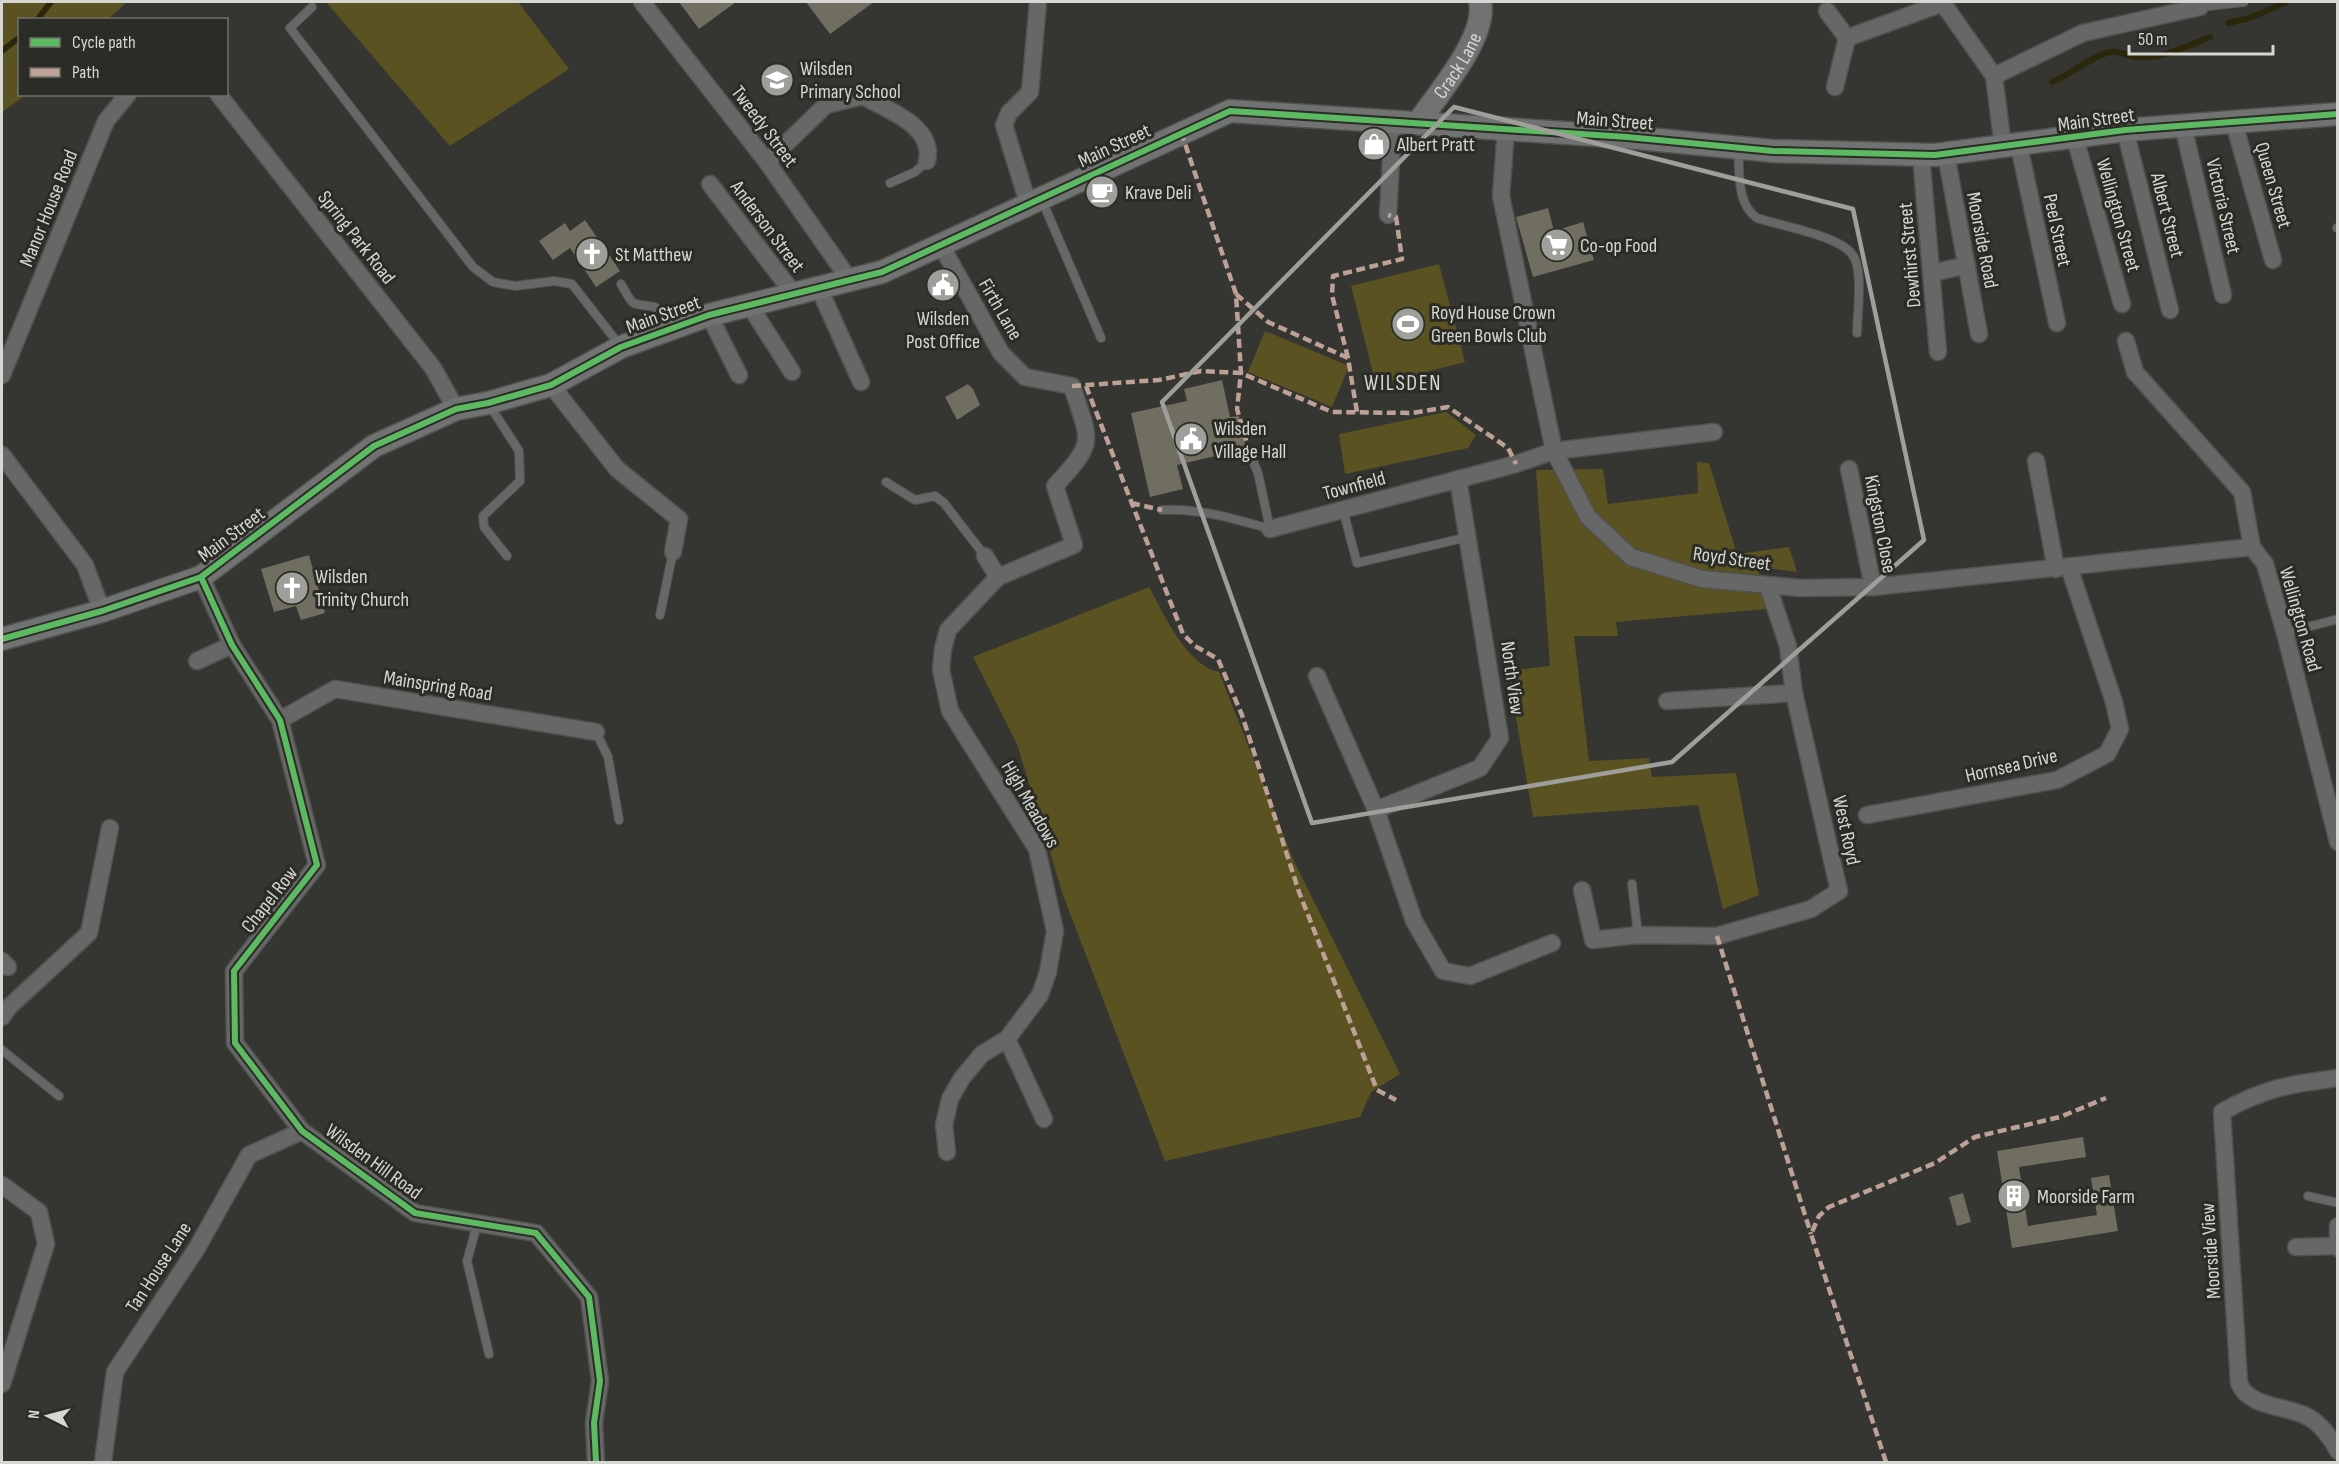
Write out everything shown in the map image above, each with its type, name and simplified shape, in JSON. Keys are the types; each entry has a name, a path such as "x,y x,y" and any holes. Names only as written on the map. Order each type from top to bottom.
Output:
{"street":[{"name":"Tweedy Street","path":"642,2 767,162 849,279"},
{"path":"1035,201 1004,125 1010,113 1030,92 1038,2"},
{"name":"Crack Lane","path":"1418,123 1472,44 1482,10 1480,2"},
{"path":"1847,38 1942,2 1994,76 2083,33 2201,4"},
{"path":"1827,11 1847,38"},
{"path":"1835,87 1847,38"},
{"name":"Peel Street","path":"1994,76 2057,323"},
{"name":"Manor House Road","path":"2,375 106,121 126,96"},
{"name":"Spring Park Road","path":"220,96 433,368 456,409"},
{"path":"767,162 826,105 863,96 919,128 928,153 927,161"},
{"name":"Main Street","path":"2,639 102,611 201,578 374,446 456,409 488,403 551,385 621,347 709,315 750,306 818,286 882,272 942,247 1035,201 1230,111 1506,129 1738,148 1921,155 1946,154 2125,130 2337,114"},
{"path":"1388,215 1393,122"},
{"name":"Queen Street","path":"2235,123 2273,260"},
{"name":"Victoria Street","path":"2183,126 2223,295"},
{"name":"Royd Street","path":"1506,129 1501,196 1554,451 1588,517 1631,557 1702,579 1768,586 1873,587 2252,547"},
{"name":"Albert Street","path":"2125,130 2170,310"},
{"name":"Wellington Street","path":"2075,138 2122,304"},
{"name":"Moorside Road","path":"1946,154 1979,334"},
{"name":"Dewhirst Street","path":"1921,155 1938,352"},
{"name":"Anderson Street","path":"710,184 793,293"},
{"name":"Firth Lane","path":"942,247 1001,353 1025,377 1072,386 1088,442 1081,458 1055,486 1074,545 998,577"},
{"path":"1932,273 1967,265"},
{"path":"818,286 861,382"},
{"path":"750,306 792,372"},
{"path":"709,315 739,375"},
{"name":"Wellington Road","path":"2126,341 2134,372 2242,492 2252,547 2265,564 2285,633 2337,842"},
{"path":"551,385 617,469 679,519 673,552"},
{"name":"Townfield","path":"1270,529 1516,465 1554,451 1714,432"},
{"path":"2,455 85,565 102,611"},
{"name":"Hornsea Drive","path":"1867,815 2057,780 2107,754 2120,729 2114,702 2062,568 2036,461"},
{"name":"Kingston Close","path":"1849,469 1873,587"},
{"name":"North View","path":"1376,810 1480,768 1500,738 1458,479"},
{"path":"985,556 998,577"},
{"name":"High Meadows","path":"948,1152 944,1125 950,1099 962,1078 982,1054 1007,1039 1040,994 1048,972 1055,931 1037,849 950,711 941,670 948,630 998,577"},
{"name":"Chapel Row","path":"201,578 232,645 280,720 317,865 234,971 235,1043 302,1131"},
{"name":"West Royd","path":"1582,890 1593,940 1638,934 1717,936 1811,909 1839,891 1794,693 1788,646 1768,586"},
{"path":"197,661 232,645"},
{"path":"1317,676 1376,810 1414,921 1443,971 1470,976 1552,943"},
{"name":"Mainspring Road","path":"280,720 335,689 596,732"},
{"path":"1667,701 1794,693"},
{"path":"2,1017 8,1008 89,933 110,828"},
{"path":"1007,1039 1044,1119"},
{"name":"Moorside View","path":"2337,1078 2281,1085 2252,1095 2222,1112 2239,1383 2242,1390 2252,1399 2310,1418 2326,1432 2337,1451"},
{"name":"Wilsden Hill Road","path":"302,1131 415,1213 536,1233 589,1297 600,1381 594,1423 596,1462"},
{"name":"Tan House Lane","path":"103,1462 115,1372 197,1248 249,1155 302,1131"},
{"path":"2,1185 39,1212 46,1244 2,1384"},
{"path":"2296,1247 2337,1247 2337,1226"}],"lane":[{"path":"2201,4 2244,2"},
{"path":"312,7 290,28 472,267 493,282 516,286 555,280 572,284 621,347"},
{"path":"1738,148 1741,190 1748,212 1757,218 1837,243 1853,255 1859,277 1857,333"},
{"path":"890,183 915,172 927,161"},
{"path":"1035,201 1101,338"},
{"path":"621,284 632,303 637,307 656,307 670,329"},
{"path":"488,403 519,451 520,481 483,516 484,527 507,556"},
{"path":"1250,454 1258,473 1270,529"},
{"path":"886,482 915,500 935,496 944,503 985,556"},
{"name":"Townfield","path":"1162,510 1180,509 1222,516 1270,529"},
{"path":"1343,510 1357,563 1469,537"},
{"path":"660,615 673,552"},
{"path":"2285,633 2337,619"},
{"path":"596,732 608,757 619,820"},
{"path":"1632,884 1638,934"},
{"path":"2,1050 59,1096"},
{"path":"2308,1196 2337,1203"},
{"path":"477,1225 467,1260 489,1354"}],"highlighted area":[{"path":"1454,107 1853,209 1924,540 1672,762 1312,823 1162,402"}],"shaded area":[{"path":"2,2 127,2 109,18 18,18 18,96 25,96 2,112"},
{"path":"326,2 518,2 569,69 450,146"},
{"name":"Royd House Crown Green Bowls Club","path":"1439,264 1465,362 1376,385 1351,286"},
{"path":"1265,331 1349,366 1332,407 1248,372"},
{"path":"1446,412 1476,435 1468,448 1345,474 1339,434"},
{"path":"1697,462 1709,463 1737,554 1789,547 1797,572 1758,567 1766,609 1616,622 1618,636 1574,636 1589,761 1649,758 1652,777 1736,773 1759,895 1723,909 1698,805 1533,817 1508,671 1550,666 1536,470 1603,469 1608,504 1698,493"},
{"path":"1149,587 1186,649 1196,660 1219,672 1294,861 1400,1074 1371,1092 1360,1117 1165,1161 1063,895 1017,744 973,657"}],"building":[{"path":"679,2 736,2 699,29"},
{"path":"806,2 874,2 830,34"},
{"name":"Co-op Food","path":"1548,208 1554,231 1583,222 1594,260 1533,277 1516,217"},
{"name":"St Matthew","path":"585,220 620,271 596,287 570,248 553,260 539,241 565,223 570,231"},
{"name":"Wilsden Village Hall","path":"1222,380 1230,417 1239,416 1246,449 1177,465 1183,489 1150,497 1131,413 1187,401 1184,389"},
{"path":"968,384 973,389 980,405 957,420 945,397"},
{"name":"Wilsden Trinity Church","path":"309,555 325,613 301,620 296,606 274,612 261,569"},
{"name":"Moorside Farm","path":"2083,1137 2086,1157 2019,1167 2028,1226 2097,1215 2091,1178 2109,1175 2118,1231 2012,1248 1997,1151"},
{"path":"1963,1193 1971,1222 1957,1226 1949,1197"}],"waterway":[{"path":"39,18 51,2"},
{"path":"2228,23 2250,18 2286,2"},
{"path":"2052,82 2110,52 2138,57 2157,56 2210,37"},
{"path":"2,51 18,39"}],"marked path":[{"path":"1181,132 1236,294 1241,373 1237,409 1250,454"},
{"path":"1348,358 1332,295 1333,276 1402,259 1396,217 1388,215"},
{"path":"1236,294 1268,322 1348,358 1357,412"},
{"path":"1072,386 1159,380 1201,371 1241,373 1332,412 1412,413 1448,407 1508,448 1516,464"},
{"path":"1086,386 1183,634 1195,646 1218,659 1242,715 1299,892 1377,1090 1396,1100"},
{"path":"1131,503 1162,510"},
{"path":"1717,936 1811,1234"},
{"path":"1886,1462 1811,1234 1819,1216 1829,1207 1935,1163 1975,1137 2060,1117 2106,1098"}],"cycle path":[{"path":"2,639 102,611 201,577 374,446 456,409 488,403 551,385 621,347 709,315 882,272 1230,111 1627,137 1773,151 1935,155 2125,130 2338,114"},
{"path":"201,577 232,645 280,720 317,865 234,971 235,1043 302,1131 415,1213 536,1233 589,1297 600,1381 594,1423 596,1462"}],"place":[{"name":"Wilsden Primary School","path":"777,80"},
{"name":"Albert Pratt","path":"1374,144"},
{"name":"Krave Deli","path":"1102,192"},
{"name":"Co-op Food","path":"1557,245"},
{"name":"St Matthew","path":"592,254"},
{"name":"Wilsden Post Office","path":"943,285"},
{"name":"Royd House Crown Green Bowls Club","path":"1408,324"},
{"name":"Wilsden Village Hall","path":"1191,439"},
{"name":"Wilsden Trinity Church","path":"292,588"},
{"name":"Moorside Farm","path":"2014,1196"}],"district":[{"name":"WILSDEN","path":"1403,382"}]}
